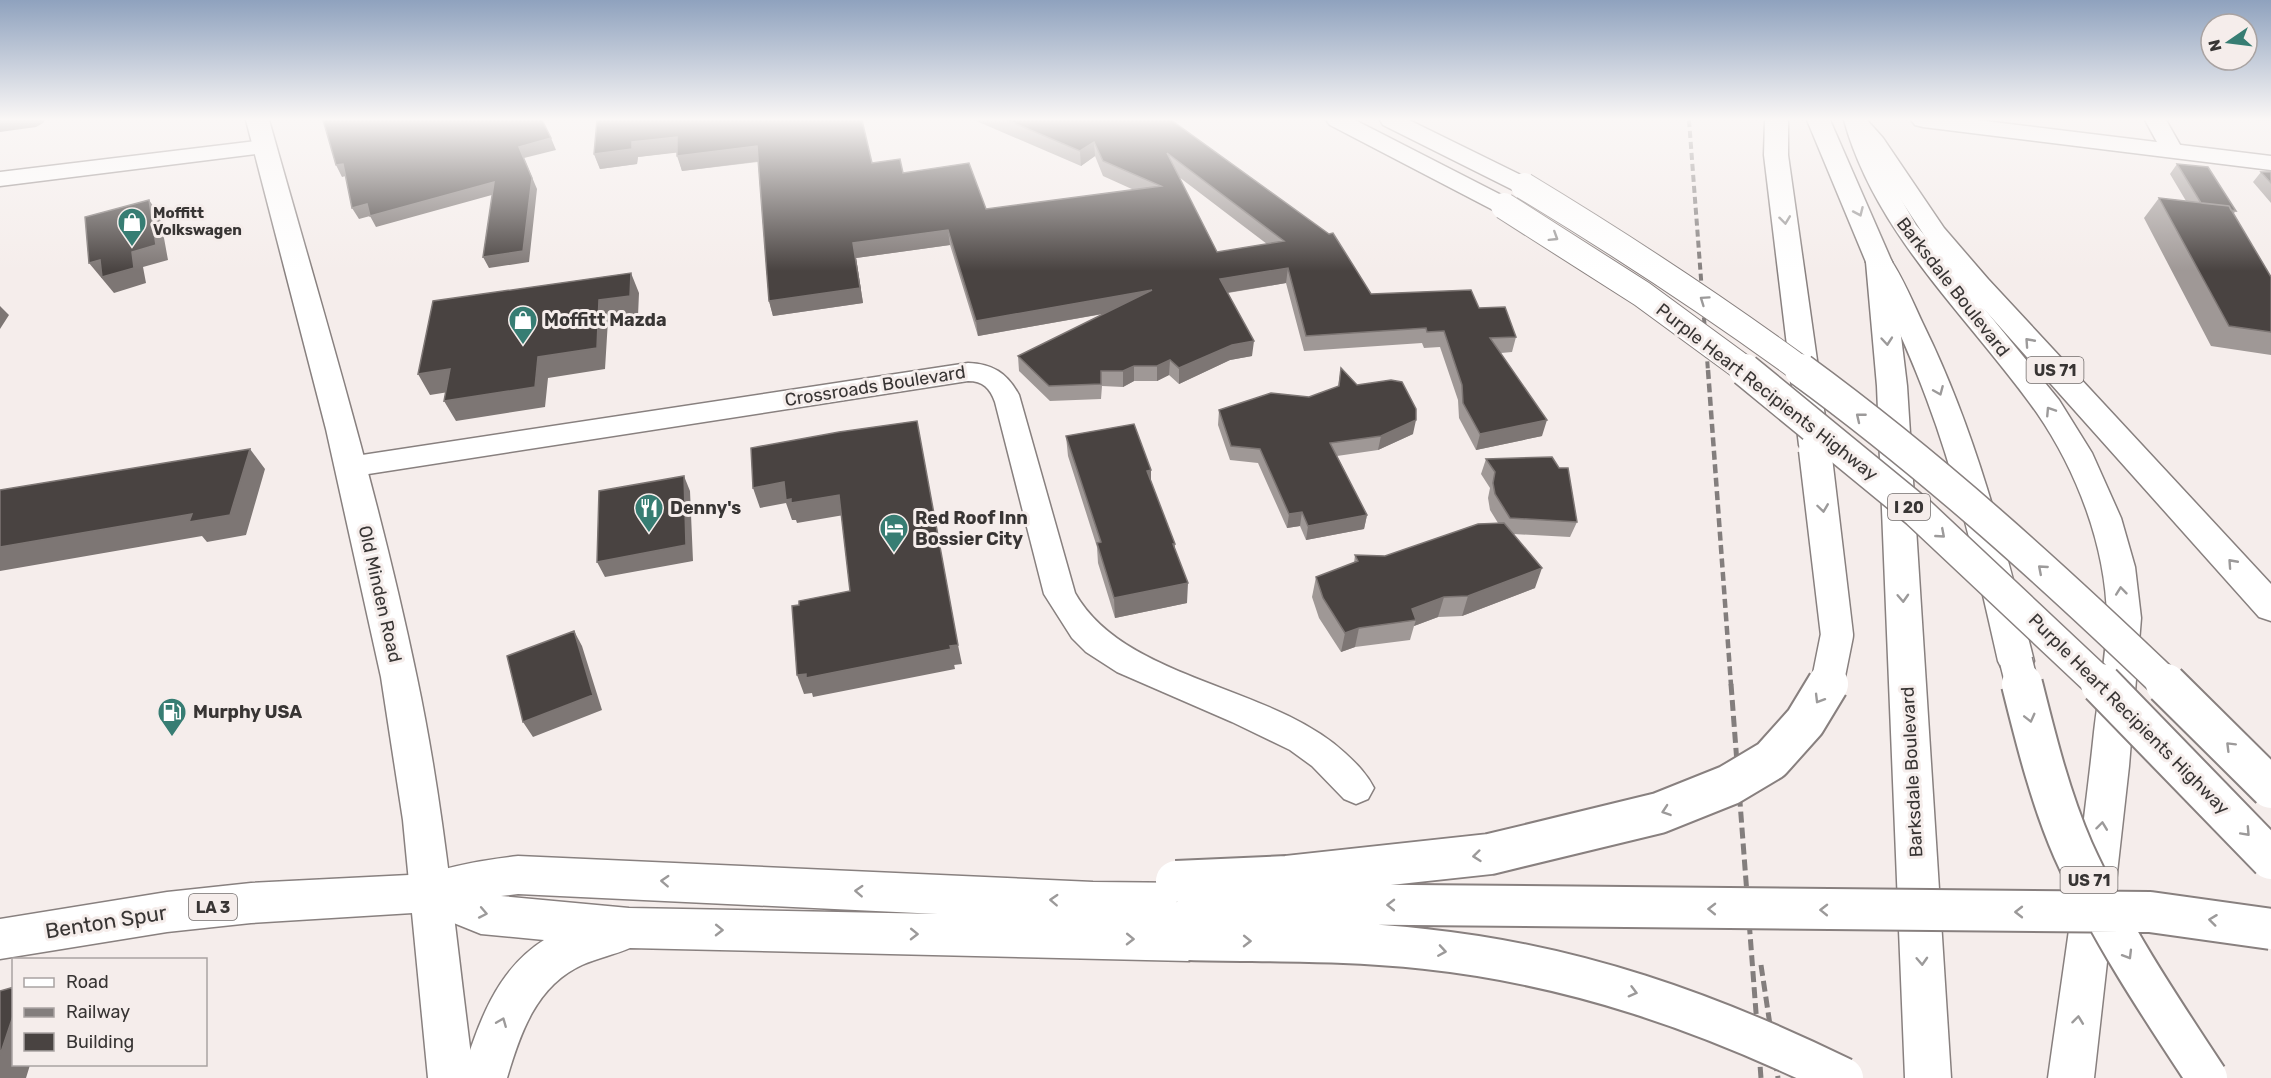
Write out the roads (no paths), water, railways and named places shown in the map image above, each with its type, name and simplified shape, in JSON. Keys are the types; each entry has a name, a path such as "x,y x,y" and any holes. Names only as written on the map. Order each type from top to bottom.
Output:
{"main road":[{"name":"Old Minden Road","path":"271,170 386,615 410,735 423,820 429,893 451,1078"},
{"name":"Purple Heart Recipients Highway","path":"1454,170 1514,196 1580,218 1774,348 1911,458 2091,612 2271,788"},
{"name":"Purple Heart Recipients Highway","path":"1472,170 1514,196 1606,269 1689,328 1881,482 2068,650 2271,859"},
{"path":"1187,908 1287,876 1490,854 1659,813 1729,785 1771,760 1805,722 1828,684 1837,635 1778,170"},
{"name":"Barksdale Boulevard","path":"1840,170 1879,262 1892,386 1928,1078"},
{"name":"Barksdale Boulevard","path":"1873,170 1905,228 2048,407 2081,461 2105,518 2118,567 2124,618 2110,766 2071,1078"},
{"name":"US 71","path":"1893,170 1935,233 1978,285 2271,607"},
{"name":"US 71","path":"1879,262 1911,324 1944,404 1984,529 2039,756 2073,849 2116,936 2207,1078"},
{"path":"429,893 474,880 518,875 1187,908 1371,944 1427,949 1565,974 1644,995 1712,1018 1843,1078"},
{"path":"429,893 481,914 629,928 1187,908 2150,912 2256,925 2271,929"},
{"name":"Benton Spur","path":"0,939 167,912 241,904 429,893"},
{"path":"484,1078 510,1003 539,968 564,952 629,928"}],"street":[{"path":"0,179 50,170"},
{"name":"Crossroads Boulevard","path":"349,466 968,372 991,375 999,381 1009,402 1060,594 1067,608 1092,639 1110,654 1137,668 1259,718 1304,741 1332,762 1356,788"}],"railway":[{"path":"1693,170 1708,371"},
{"path":"1708,370 1731,685"},
{"path":"1731,684 1761,1078"},
{"path":"1761,965 1778,1078"}],"place":[{"name":"Moffitt Volkswagen","path":"132,248"},
{"name":"Moffitt Mazda","path":"523,346"},
{"name":"Denny's","path":"649,534"},
{"name":"Red Roof Inn Bossier City","path":"894,554"},
{"name":"Murphy USA","path":"172,738"}]}
